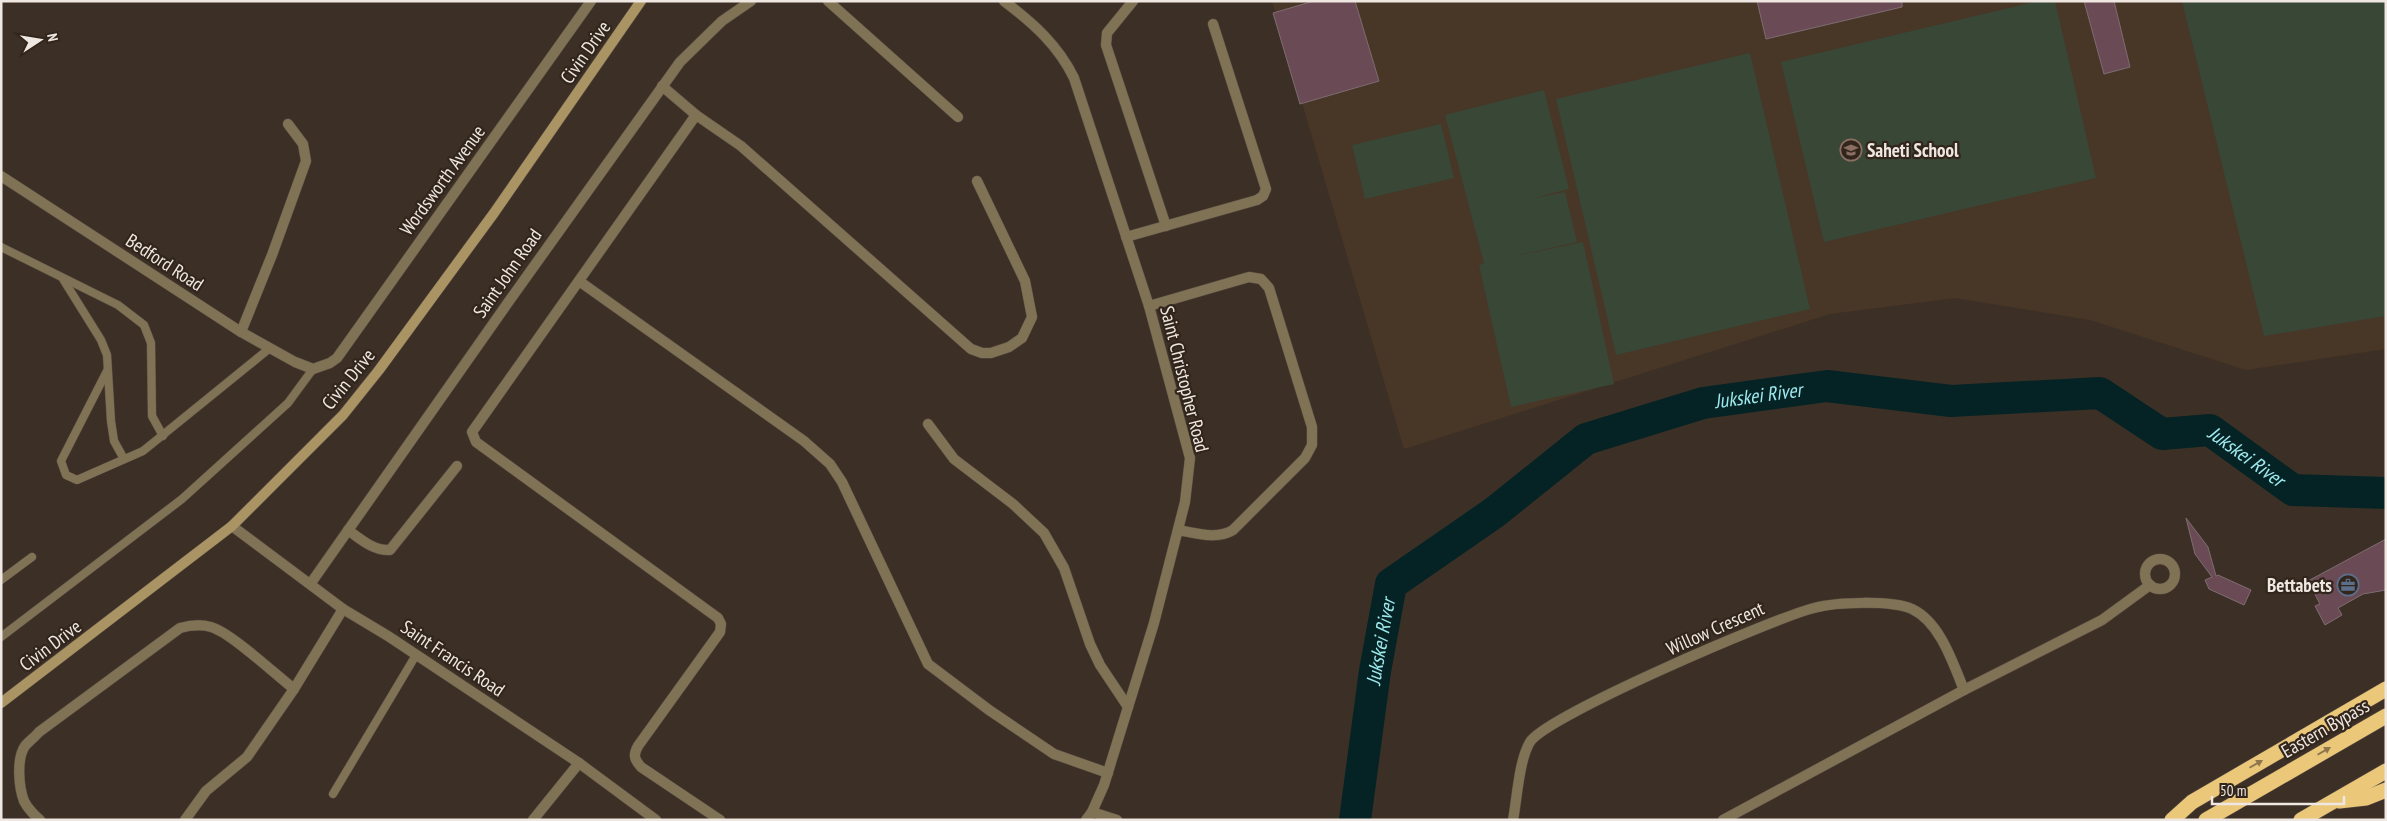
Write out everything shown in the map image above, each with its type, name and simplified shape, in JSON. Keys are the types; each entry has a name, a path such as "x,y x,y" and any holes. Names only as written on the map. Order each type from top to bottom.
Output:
{"highway":[{"path":"2172,820 2192,802 2386,688"},
{"name":"Eastern Bypass","path":"2206,820 2386,716"},
{"path":"2301,820 2386,771"},
{"path":"2333,802 2366,798 2386,790"}],"main road":[{"name":"Civin Drive","path":"1,704 232,526 327,431 379,370 494,213 641,1"}],"street":[{"name":"Wordsworth Avenue","path":"313,369 330,363 337,358 591,1"},
{"name":"Saint John Road","path":"311,583 680,62 722,21 751,1"},
{"path":"828,1 958,117"},
{"name":"Saint Christopher Road","path":"1004,1 1050,40 1067,64 1074,78 1149,306 1190,458 1185,502 1154,623 1108,773 1089,816"},
{"path":"1133,1 1106,33 1106,45 1166,226"},
{"path":"1126,237 1257,200 1263,196 1266,189 1213,24"},
{"path":"662,86 696,115 741,146 971,349 982,353 991,353 1009,347 1022,338 1032,318 1029,295 1023,274 977,181"},
{"path":"696,115 473,430 472,436 476,442 718,618 721,624 720,632 638,746 635,758 641,767 720,820"},
{"path":"240,332 272,256 306,161 303,144 288,124"},
{"name":"Bedford Road","path":"1,176 240,332 313,369"},
{"path":"1149,306 1248,277 1261,279 1269,288 1312,427 1312,445 1305,458 1233,530 1226,535 1218,536 1178,530"},
{"path":"579,281 804,441 830,464 842,482 928,664 989,710 1054,754 1108,773"},
{"path":"928,424 954,459 1013,504 1044,533 1064,568 1090,644 1100,665 1128,708"},
{"path":"348,530 382,550 390,550 457,466"},
{"name":"Saint Francis Road","path":"232,526 311,583 343,609 579,763 656,820"},
{"path":"1723,820 1964,690 2102,620 2150,584"},
{"name":"Willow Crescent","path":"1514,820 1524,760 1530,742 1541,730 1604,698 1732,639 1815,607 1836,604 1891,605 1909,608 1923,615 1934,629 1954,663 1964,690"},
{"path":"185,820 206,791 246,757 294,689 343,609"},
{"path":"40,820 27,807 21,789 21,755 25,746 39,732 180,628 201,624 213,627 228,636 294,689"},
{"path":"534,820 579,763"},
{"path":"1089,816 1117,820"}],"lane":[{"path":"1,247 118,305 144,325 151,343 152,416 163,436"},
{"path":"64,279 101,340 107,355 114,441 124,459"},
{"path":"107,371 61,461 66,475 77,480 143,451 270,348"},
{"path":"1,637 182,499 288,403 313,369"},
{"path":"1,580 32,557"},
{"path":"332,794 416,655"}],"shaded area":[{"name":"Saheti School","path":"1272,1 2386,1 2386,349 2246,370 2090,320 1955,298 1830,314 1404,449"}],"green space":[{"path":"2038,1 2055,1 2096,178 1824,242 1781,62"},
{"path":"2182,1 2386,1 2386,316 2264,336"},
{"path":"1750,53 1810,309 1616,355 1556,99"},
{"path":"1544,90 1569,189 1530,199 1565,192 1577,242 1511,257 1583,242 1614,384 1511,407 1479,265 1484,263 1445,115"},
{"path":"1441,124 1454,178 1365,199 1352,145"}],"building":[{"path":"1314,1 1355,1 1379,81 1300,104 1273,13"},
{"path":"1757,1 1902,1 1902,7 1766,39"},
{"path":"2084,1 2114,1 2130,67 2104,74"},
{"path":"2186,518 2208,547 2216,576 2218,575 2251,590 2244,605 2209,589 2205,580 2212,577 2195,554"},
{"name":"Bettabets","path":"2386,539 2386,590 2363,594 2338,608 2342,615 2325,625 2315,606 2320,604 2308,581"}],"waterway":[{"name":"Jukskei River","path":"1355,820 1375,671 1391,584 1495,512 1586,439 1703,403 1827,386 1951,401 2100,393 2162,434 2210,430 2293,490 2386,493"}],"place":[{"name":"Saheti School","path":"1851,150"},
{"name":"Bettabets","path":"2348,585"}]}
